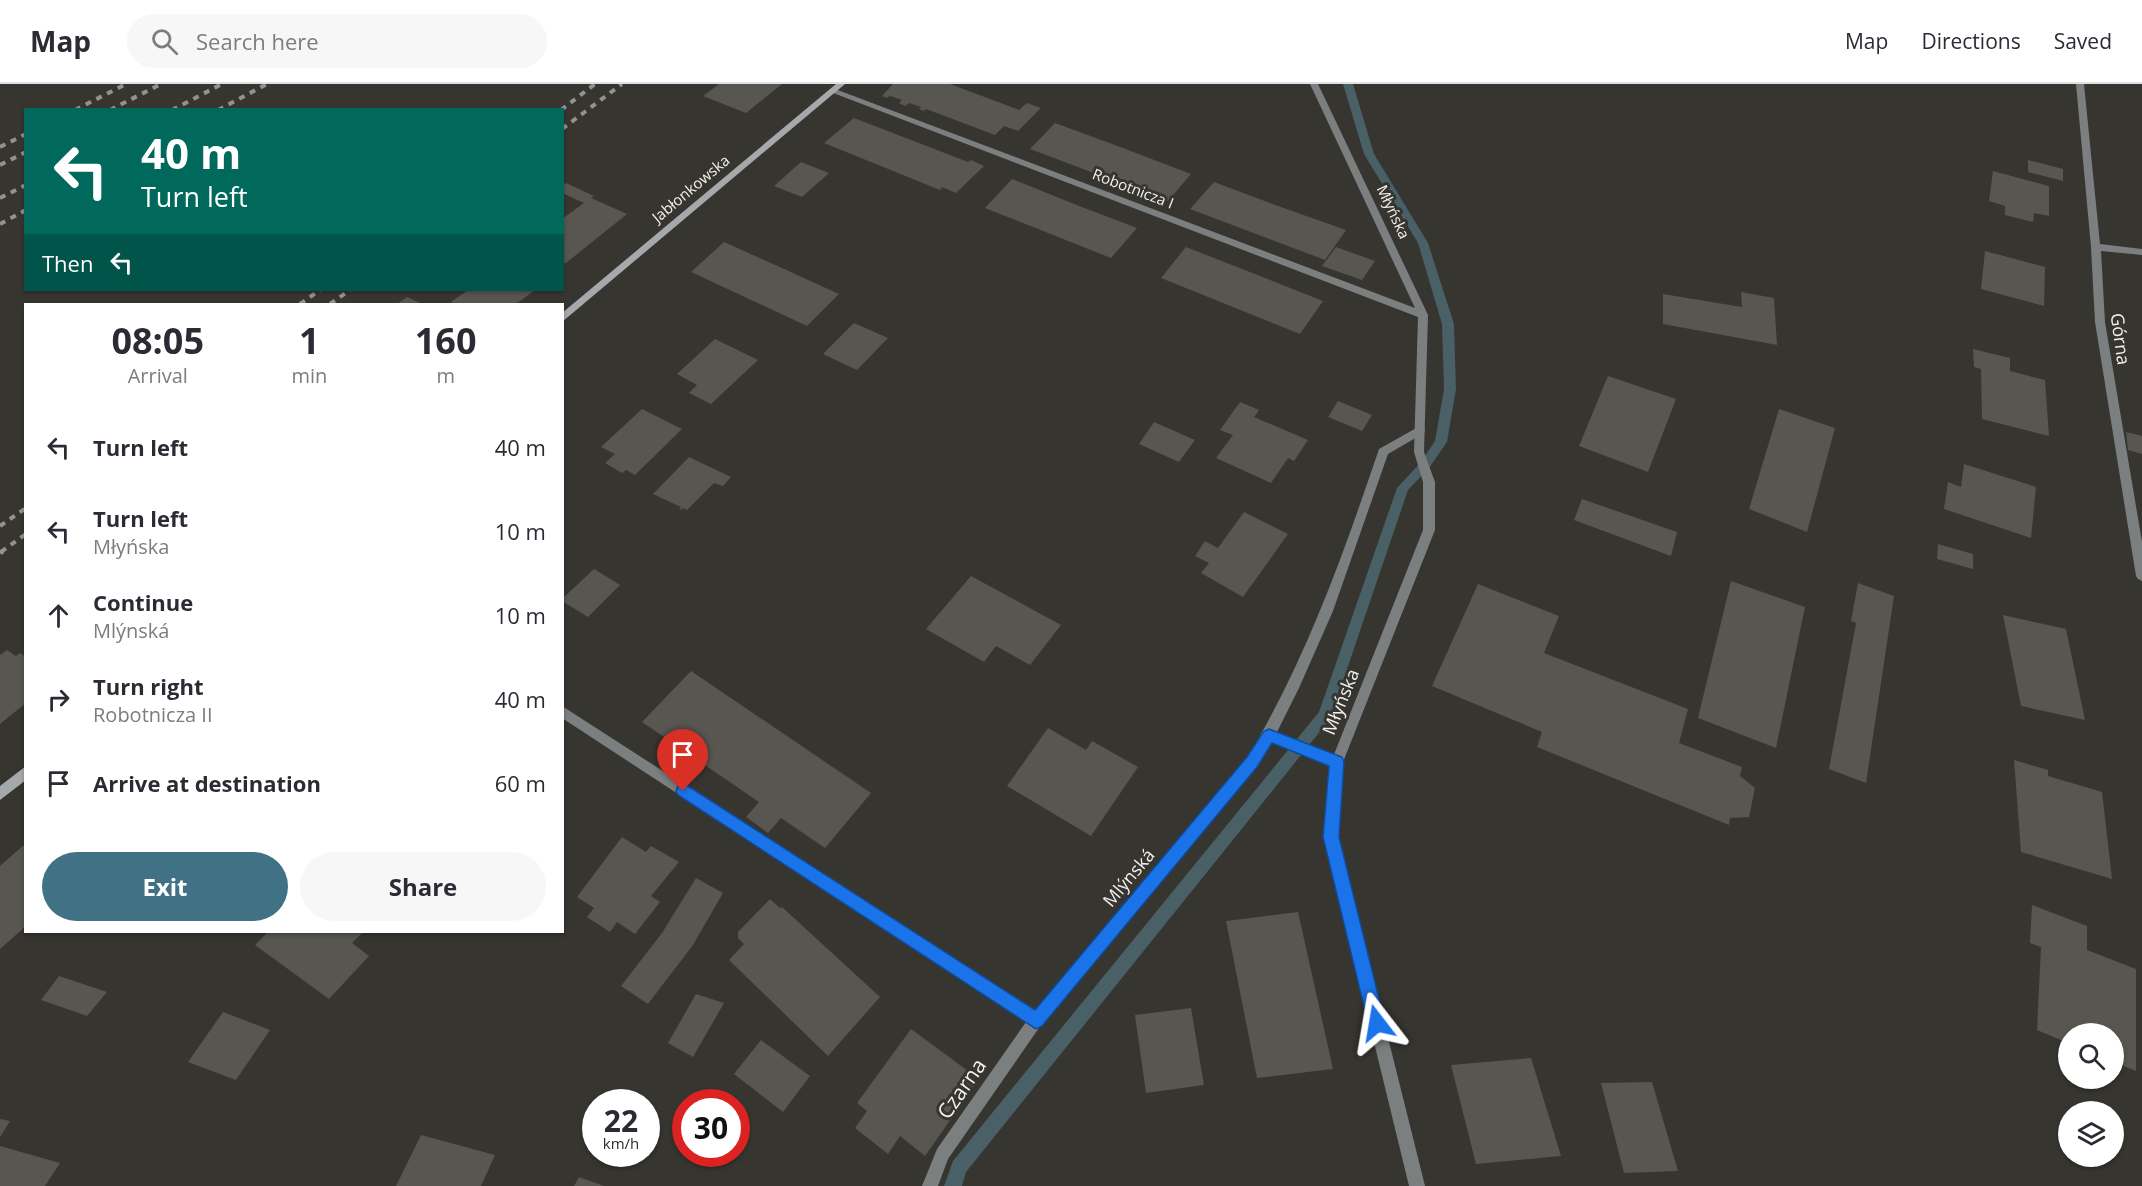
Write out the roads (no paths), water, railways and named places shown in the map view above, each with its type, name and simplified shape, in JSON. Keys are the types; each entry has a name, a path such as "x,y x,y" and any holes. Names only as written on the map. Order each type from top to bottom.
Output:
{"main road":[{"name":"Jabłonkowska","path":"564,317 841,84"},
{"path":"0,794 24,774"}],"street":[{"name":"Młyńska","path":"1314,84 1423,315 1419,452 1429,482 1429,530 1337,762 1331,837 1417,1186"},
{"name":"Górna","path":"2080,84 2096,248 2100,322 2142,576"},
{"name":"Robotnicza I","path":"832,91 1423,315"},
{"path":"2096,248 2142,252"},
{"path":"1337,762 1269,735 1308,660 1338,585 1383,452 1420,430"},
{"path":"564,712 1036,1020"},
{"name":"Mlýnská","path":"1036,1020 1252,762 1269,735"},
{"name":"Czarna","path":"930,1186 942,1154 1036,1020"}],"waterway":[{"path":"953,1186 959,1167 1325,715 1403,488 1425,465 1441,442 1450,389 1448,324 1423,243 1369,154 1348,84"}],"railway":[{"path":"79,108 126,84"},
{"path":"114,108 161,84"},
{"path":"176,108 222,84"},
{"path":"222,108 267,84"},
{"path":"564,108 595,84"},
{"path":"564,128 622,84"},
{"path":"0,147 24,135"},
{"path":"0,165 24,153"},
{"path":"0,198 24,186"},
{"path":"0,224 24,211"},
{"path":"301,303 319,291"},
{"path":"331,303 349,291"},
{"path":"0,526 24,509"},
{"path":"1,552 24,535"}]}
